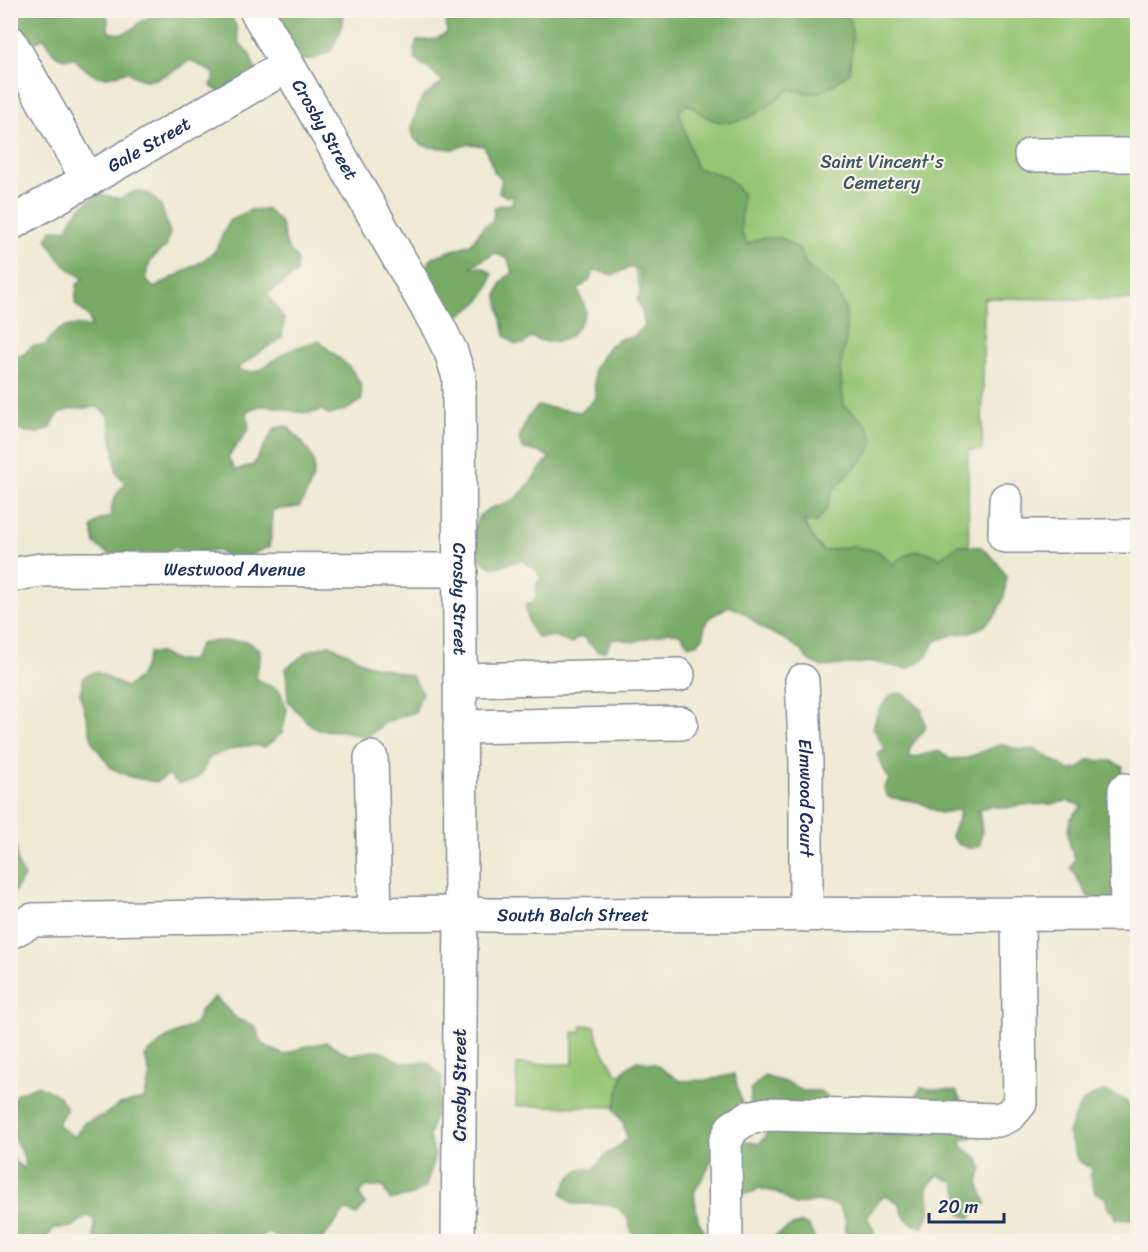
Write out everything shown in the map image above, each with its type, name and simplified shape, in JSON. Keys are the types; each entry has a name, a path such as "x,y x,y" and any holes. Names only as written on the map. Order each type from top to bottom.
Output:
{"street":[{"name":"Crosby Street","path":"256,10 451,352 459,377 461,913 458,1242"},
{"path":"10,42 88,180"},
{"name":"Gale Street","path":"10,224 287,66"},
{"path":"1031,155 1137,155"},
{"path":"1006,500 1005,536 1137,536"},
{"name":"Westwood Avenue","path":"10,575 41,570 77,569 461,570"},
{"path":"460,680 678,675"},
{"name":"Elmwood Court","path":"802,681 806,762 806,915"},
{"path":"460,727 681,723"},
{"path":"371,758 375,914"},
{"path":"1125,790 1132,914"},
{"name":"South Balch Street","path":"10,932 33,920 375,914 1132,914"},
{"path":"726,1242 725,1143 732,1128 748,1118 768,1114 998,1120 1010,1115 1020,1103 1018,914"}],"green space":[{"path":"254,10 348,11 344,14 340,32 331,51 315,59 293,61"},
{"path":"11,11 102,11 108,18 108,31 117,34 130,30 146,18 162,16 166,11 228,11 236,26 239,42 250,55 256,72 219,92 211,86 215,74 190,60 166,75 150,80 138,78 127,71 111,76 98,76 86,70 74,58 68,59 55,55 44,37 26,47 11,47"},
{"path":"445,11 846,11 852,34 849,73 828,88 816,93 790,89 756,114 737,121 712,120 688,104 679,111 696,168 726,176 742,193 741,232 747,244 762,238 781,238 798,248 807,266 836,289 846,310 846,340 840,368 844,406 866,423 874,441 868,454 833,490 826,510 817,522 803,521 814,540 823,551 851,546 878,551 893,564 915,551 926,552 940,558 958,545 981,547 1006,575 1005,593 997,613 984,626 968,633 954,634 936,641 924,659 907,669 873,662 822,667 807,659 802,651 786,640 762,628 746,614 729,606 708,621 705,625 704,636 697,644 689,645 680,634 668,632 633,642 620,639 611,640 606,651 597,651 583,637 577,638 571,644 555,636 538,638 529,623 526,605 536,599 537,583 541,579 536,570 521,560 493,568 483,562 471,546 473,531 478,519 486,511 515,499 550,457 524,449 519,439 527,418 538,406 581,412 595,399 594,368 610,345 622,338 633,337 645,326 642,310 637,301 643,286 640,269 628,268 613,275 595,270 590,279 578,290 586,311 577,329 571,335 565,339 550,342 531,337 524,344 515,344 505,336 497,296 501,283 513,274 508,259 495,253 471,266 484,268 492,274 481,299 469,310 444,320 420,276 433,257 471,244 483,227 493,221 494,208 512,204 513,195 507,197 499,192 502,179 495,173 484,146 469,144 454,149 430,147 420,144 414,138 411,128 421,99 443,82 415,59 414,49 417,41 436,39 447,33"},
{"name":"Saint Vincent's Cemetery","path":"576,11 1137,11 1137,300 984,298 982,450 968,450 969,591 782,593 642,299"},
{"path":"135,191 150,194 161,206 170,233 166,247 157,253 149,265 147,281 154,288 201,262 215,251 229,221 250,210 267,209 281,223 287,247 297,259 296,273 268,294 284,319 282,338 237,370 258,371 291,349 319,341 351,369 361,385 362,400 348,409 330,415 322,410 310,413 270,406 255,407 247,411 249,429 228,457 235,470 253,465 275,428 287,426 308,450 314,471 310,487 299,507 272,510 272,533 269,547 235,561 216,550 194,553 174,548 163,553 108,554 95,544 92,527 101,519 111,517 115,499 126,483 117,474 109,417 98,407 71,409 58,414 50,429 38,433 20,431 11,418 10,354 23,355 32,346 46,345 54,333 65,327 77,325 91,328 89,317 75,304 77,285 83,278 62,262 47,239 52,230 67,229 80,208 99,194 120,199"},
{"path":"216,641 247,641 260,650 260,661 255,678 280,691 287,710 282,733 265,747 242,746 209,758 198,777 185,783 178,784 169,775 156,782 131,777 111,768 93,743 80,693 84,677 96,671 126,687 139,677 149,653 160,653 178,661 192,660 200,644"},
{"path":"329,645 366,664 412,676 422,692 415,712 386,722 366,738 344,731 318,730 306,721 288,701 286,668 309,651"},
{"path":"903,693 921,709 926,728 910,747 910,758 939,751 950,759 967,758 1001,744 1020,750 1035,749 1069,770 1078,769 1089,760 1112,761 1123,767 1121,778 1132,885 1106,903 1088,897 1071,868 1075,858 1068,834 1070,820 1082,806 1068,801 1006,808 989,806 979,810 982,831 980,845 971,849 958,844 951,836 960,814 958,810 940,813 919,802 888,797 884,788 889,780 877,755 885,749 873,728 878,711 892,694"},
{"path":"11,838 16,846 17,862 24,877 11,897"},
{"path":"215,997 237,1019 255,1026 262,1044 284,1055 303,1047 327,1042 349,1055 379,1050 402,1063 428,1062 442,1077 441,1091 429,1137 435,1156 426,1186 413,1195 390,1200 383,1187 365,1187 359,1194 365,1204 357,1215 345,1210 322,1240 286,1240 268,1233 248,1242 94,1241 94,1219 87,1216 72,1227 54,1228 44,1241 11,1241 11,1158 24,1169 25,1163 23,1153 13,1138 10,1128 10,1113 16,1094 38,1085 59,1096 67,1108 57,1125 75,1137 83,1123 104,1115 120,1104 144,1099 150,1076 145,1056 165,1039 195,1024 201,1010"},
{"path":"582,1025 595,1026 599,1044 616,1073 623,1074 615,1107 516,1106 517,1064 573,1064 573,1032 581,1032"},
{"path":"637,1061 655,1064 680,1081 710,1080 734,1074 744,1113 715,1155 694,1193 698,1220 710,1241 642,1241 631,1232 628,1219 616,1206 573,1204 562,1193 568,1180 580,1169 594,1169 607,1154 619,1147 627,1138 623,1123 614,1110 624,1070"},
{"path":"764,1076 791,1084 802,1091 820,1091 831,1099 855,1106 882,1097 912,1102 921,1088 956,1091 977,1132 969,1139 959,1140 964,1148 979,1159 982,1169 978,1183 986,1203 970,1218 960,1214 959,1195 954,1182 938,1175 929,1186 930,1207 923,1227 907,1220 900,1204 886,1195 879,1200 867,1217 874,1230 875,1241 845,1241 846,1221 838,1205 817,1201 795,1205 778,1193 759,1188 751,1193 734,1195 738,1139 759,1144 765,1137 767,1125 750,1105 751,1089"},
{"path":"1107,1092 1130,1105 1137,1119 1137,1215 1129,1220 1116,1219 1114,1212 1108,1209 1106,1198 1095,1192 1090,1176 1093,1169 1078,1161 1068,1133 1077,1111 1085,1100 1098,1093"},
{"path":"802,1223 809,1227 816,1241 770,1241 792,1226"}]}
